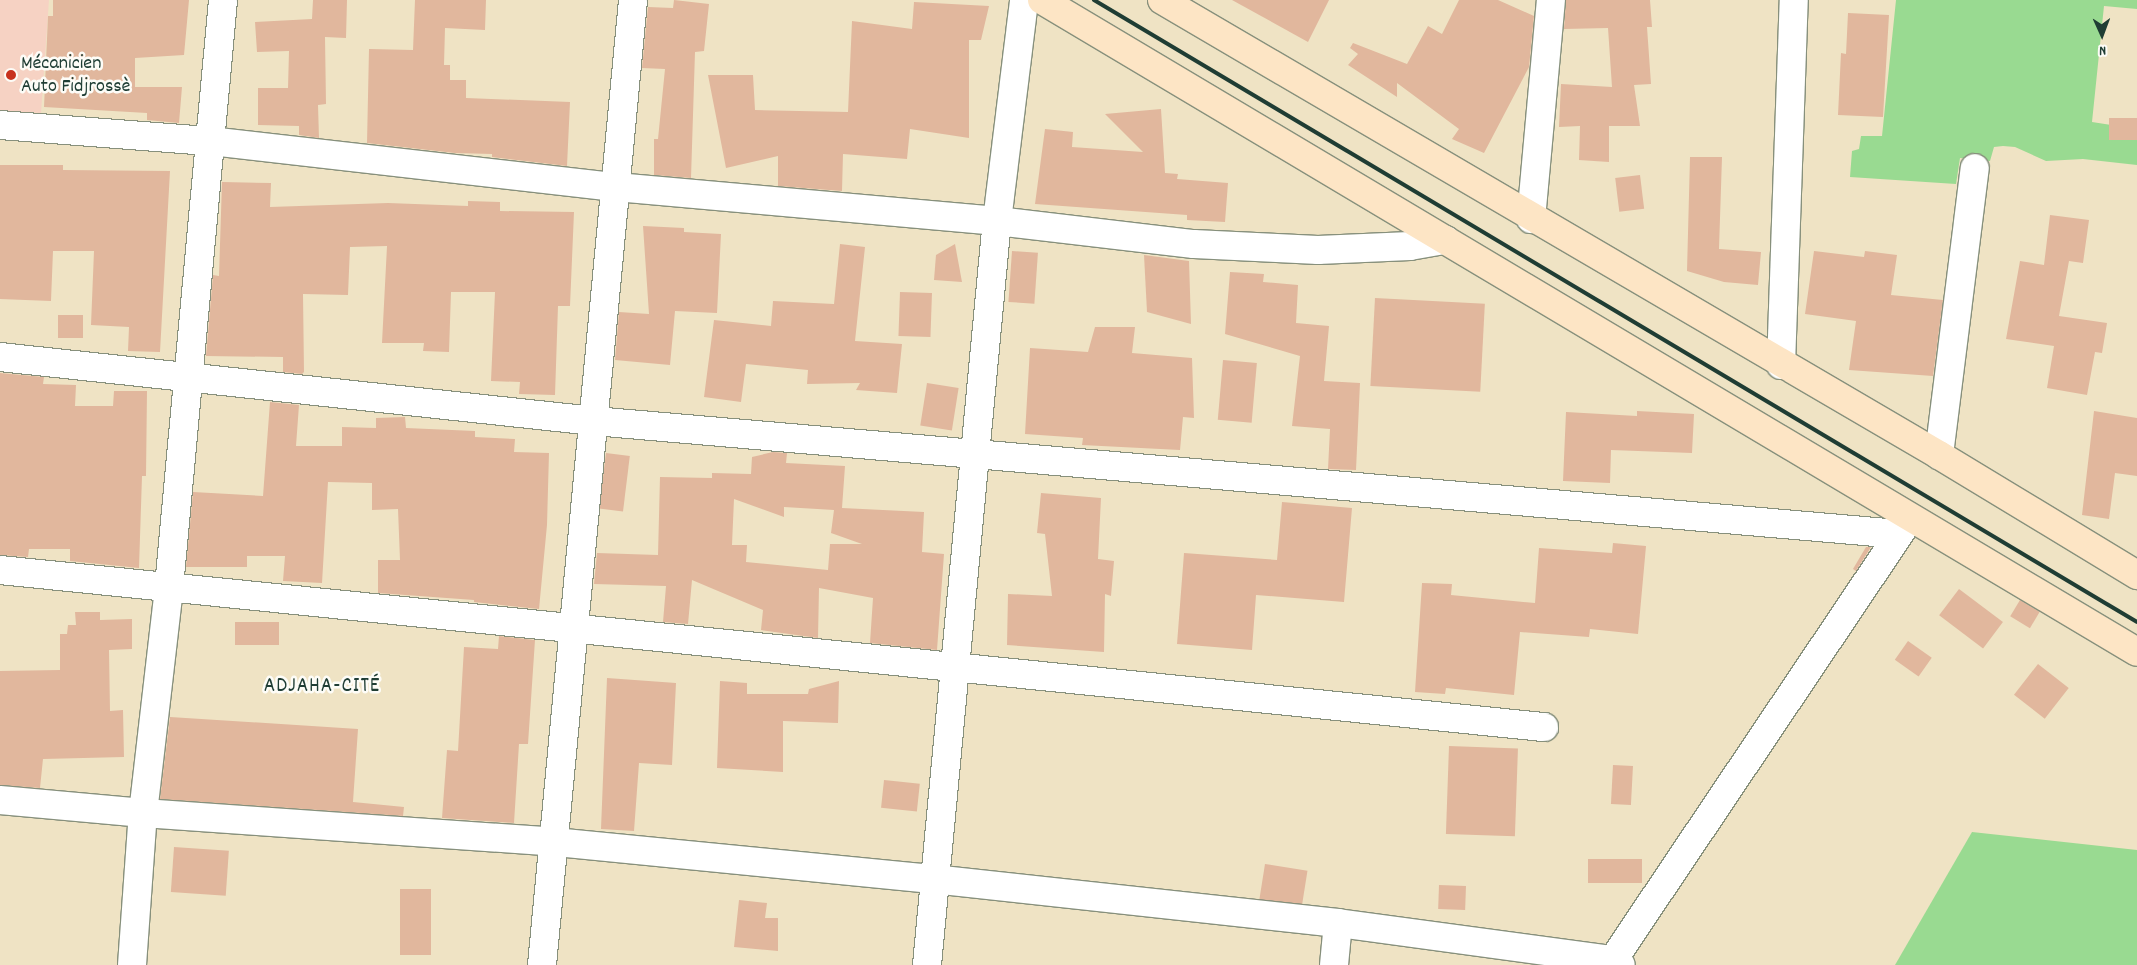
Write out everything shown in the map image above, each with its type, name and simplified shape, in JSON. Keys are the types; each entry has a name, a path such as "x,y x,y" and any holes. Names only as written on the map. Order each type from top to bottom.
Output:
{"main road":[{"path":"1042,0 1445,240 1904,526 2137,652"},
{"path":"1162,0 1781,365 1939,455 2137,575"}],"street":[{"path":"132,965 143,814 168,587 223,0"},
{"path":"542,965 633,0"},
{"path":"927,965 996,221 1024,0"},
{"path":"1532,219 1552,0"},
{"path":"1781,365 1794,0"},
{"path":"0,125 210,141 616,187 996,221 1194,244 1318,250 1410,246 1445,240"},
{"path":"1939,455 1975,168"},
{"path":"0,357 594,421 973,454 1904,526 1617,962 1338,922 934,879 555,842 143,814 0,800"},
{"path":"0,570 1544,727"},
{"path":"1334,965 1338,922"}],"shaded area":[{"path":"0,0 49,0 41,113 0,111"}],"green space":[{"path":"1896,0 2137,0 2137,9 2104,6 2092,122 2137,129 2137,165 2083,159 2046,161 2015,147 2003,146 1994,147 1990,161 1960,158 1956,184 1850,177 1852,151 1859,149 1861,136 1882,136"},
{"path":"1972,832 2137,850 2137,965 1895,965"}],"building":[{"path":"53,0 189,0 184,55 135,58 135,87 182,87 179,123 147,120 147,113 44,107 48,16 53,16"},
{"path":"313,0 347,0 346,38 325,37 326,104 318,105 319,138 299,135 299,126 258,125 258,88 288,88 289,51 257,52 255,22 312,19"},
{"path":"415,0 486,0 485,30 445,28 444,65 450,65 450,80 466,80 466,98 570,102 567,166 492,157 492,154 455,153 367,143 369,49 413,50"},
{"path":"674,0 709,4 704,51 695,52 691,178 654,175 654,139 658,139 665,69 642,68 648,7 673,8"},
{"path":"1232,0 1329,0 1308,42"},
{"path":"1459,0 1498,0 1534,16 1529,67 1484,153 1452,139 1459,129 1397,83 1397,97 1348,65 1358,54 1350,48 1353,43 1407,64 1428,26 1442,34"},
{"path":"1566,0 1650,0 1652,27 1647,27 1651,84 1634,85 1640,126 1609,126 1609,162 1579,160 1580,126 1559,127 1561,84 1612,87 1608,28 1564,29"},
{"path":"914,2 989,6 981,40 969,40 969,138 910,129 907,159 843,154 842,191 778,186 778,156 726,168 708,75 753,75 755,110 848,112 852,21 912,29"},
{"path":"1848,13 1889,15 1883,117 1838,115 1841,53 1846,54"},
{"path":"1161,109 1165,173 1178,174 1177,179 1228,183 1225,222 1187,220 1187,215 1035,204 1045,129 1073,132 1072,147 1143,152 1105,114"},
{"path":"2109,118 2137,118 2137,140 2109,140"},
{"path":"1690,157 1722,157 1719,249 1761,252 1758,285 1724,282 1687,271"},
{"path":"0,165 63,165 63,170 170,171 160,352 128,351 129,327 91,325 94,251 53,251 51,301 0,299"},
{"path":"1640,175 1644,209 1619,212 1615,178"},
{"path":"222,182 271,183 270,207 388,203 468,206 468,201 500,202 500,211 574,212 570,306 558,306 555,395 519,394 520,382 491,381 495,292 451,292 449,352 423,351 424,343 382,343 387,246 350,247 348,295 303,294 304,372 302,374 283,372 283,357 206,356 213,275 219,276"},
{"path":"2050,215 2089,220 2083,263 2069,261 2059,316 2107,323 2102,353 2095,352 2087,395 2047,388 2054,346 2006,339 2020,261 2044,265"},
{"path":"643,226 684,228 684,232 721,234 717,313 675,311 670,365 615,360 619,312 649,314"},
{"path":"840,244 865,247 855,341 902,344 897,393 856,390 860,383 807,384 808,370 746,364 741,402 704,397 714,320 771,326 773,301 834,304"},
{"path":"955,244 962,282 934,280 936,255"},
{"path":"1012,251 1038,253 1034,304 1008,302"},
{"path":"1814,251 1864,257 1865,251 1897,255 1891,295 1943,300 1933,376 1849,370 1856,321 1805,314"},
{"path":"1144,255 1189,261 1191,324 1147,312"},
{"path":"1230,272 1264,274 1263,282 1298,285 1296,323 1329,326 1324,381 1360,383 1356,470 1328,469 1330,429 1292,426 1300,356 1225,334"},
{"path":"900,292 932,293 930,337 898,336"},
{"path":"1375,298 1485,304 1480,392 1370,386"},
{"path":"58,315 83,315 83,338 58,338"},
{"path":"1095,327 1135,327 1132,353 1192,358 1194,418 1183,417 1180,450 1082,445 1083,438 1025,434 1030,348 1088,352"},
{"path":"1223,360 1257,363 1252,423 1218,420"},
{"path":"0,373 44,377 43,384 76,385 75,406 113,406 114,391 147,391 146,476 142,476 139,568 70,561 70,549 29,549 28,557 0,555"},
{"path":"927,383 959,388 952,430 920,425"},
{"path":"270,402 299,405 296,446 342,446 342,427 376,428 376,418 405,417 406,428 475,431 475,437 515,439 514,452 549,453 547,525 539,609 474,602 474,600 378,593 378,560 400,560 398,509 372,510 372,483 328,482 322,583 283,581 285,556 247,556 247,567 186,567 193,492 263,496"},
{"path":"1637,411 1694,414 1692,453 1611,450 1610,483 1563,481 1566,412 1637,416"},
{"path":"2094,411 2137,418 2137,476 2115,473 2109,519 2082,515"},
{"path":"773,452 787,453 786,463 845,466 842,508 924,512 922,552 944,554 937,650 870,643 873,598 819,588 818,638 761,630 763,610 692,580 688,624 663,622 666,586 594,584 597,553 658,555 660,477 712,478 712,473 751,474 752,457","holes":["734,499 784,517 784,507 834,510 831,533 862,544 830,544 828,570 746,562 747,545 732,545"]},
{"path":"606,453 630,456 623,512 599,509"},
{"path":"1041,493 1101,498 1098,559 1114,561 1111,596 1105,594 1104,652 1007,645 1008,594 1052,596 1045,534 1037,533"},
{"path":"1282,502 1352,508 1344,602 1256,595 1252,650 1177,644 1184,553 1277,560"},
{"path":"1613,543 1646,546 1638,634 1590,629 1589,637 1520,632 1514,695 1446,688 1445,694 1415,692 1422,583 1452,584 1451,595 1535,603 1539,548 1612,553"},
{"path":"1866,547 1871,547 1856,571 1853,569"},
{"path":"1959,589 2003,622 1983,648 1939,615"},
{"path":"2020,600 2040,612 2030,628 2010,616"},
{"path":"75,612 100,612 100,620 132,619 132,649 109,650 110,711 123,710 124,757 43,759 40,788 0,785 0,671 60,670 60,634 67,634 68,625 76,625"},
{"path":"235,622 279,622 279,645 235,645"},
{"path":"499,636 535,640 528,744 519,744 514,823 442,818 447,750 458,751 464,647 498,649"},
{"path":"1908,641 1932,658 1919,676 1895,660"},
{"path":"2038,664 2069,688 2045,719 2014,695"},
{"path":"607,678 676,683 672,765 639,763 634,831 601,829"},
{"path":"720,681 747,683 747,694 808,694 809,689 839,681 838,723 783,721 783,772 717,768"},
{"path":"170,717 358,729 353,802 404,807 403,816 160,799"},
{"path":"1449,746 1518,748 1515,836 1446,834"},
{"path":"1613,765 1633,766 1631,805 1611,804"},
{"path":"884,780 920,784 917,812 881,808"},
{"path":"174,847 229,851 226,896 171,892"},
{"path":"1588,859 1642,859 1642,883 1588,883"},
{"path":"1265,864 1307,871 1302,906 1259,900"},
{"path":"1439,885 1466,886 1465,910 1438,909"},
{"path":"400,889 431,889 431,955 400,955"},
{"path":"739,900 767,903 765,918 778,918 778,951 734,947"}],"railway":[{"path":"1094,0 2137,622"}],"place":[{"name":"Mécanicien Auto Fidjrossè","path":"11,75"}],"district":[{"name":"ADJAHA-CITÉ","path":"322,687"}]}
